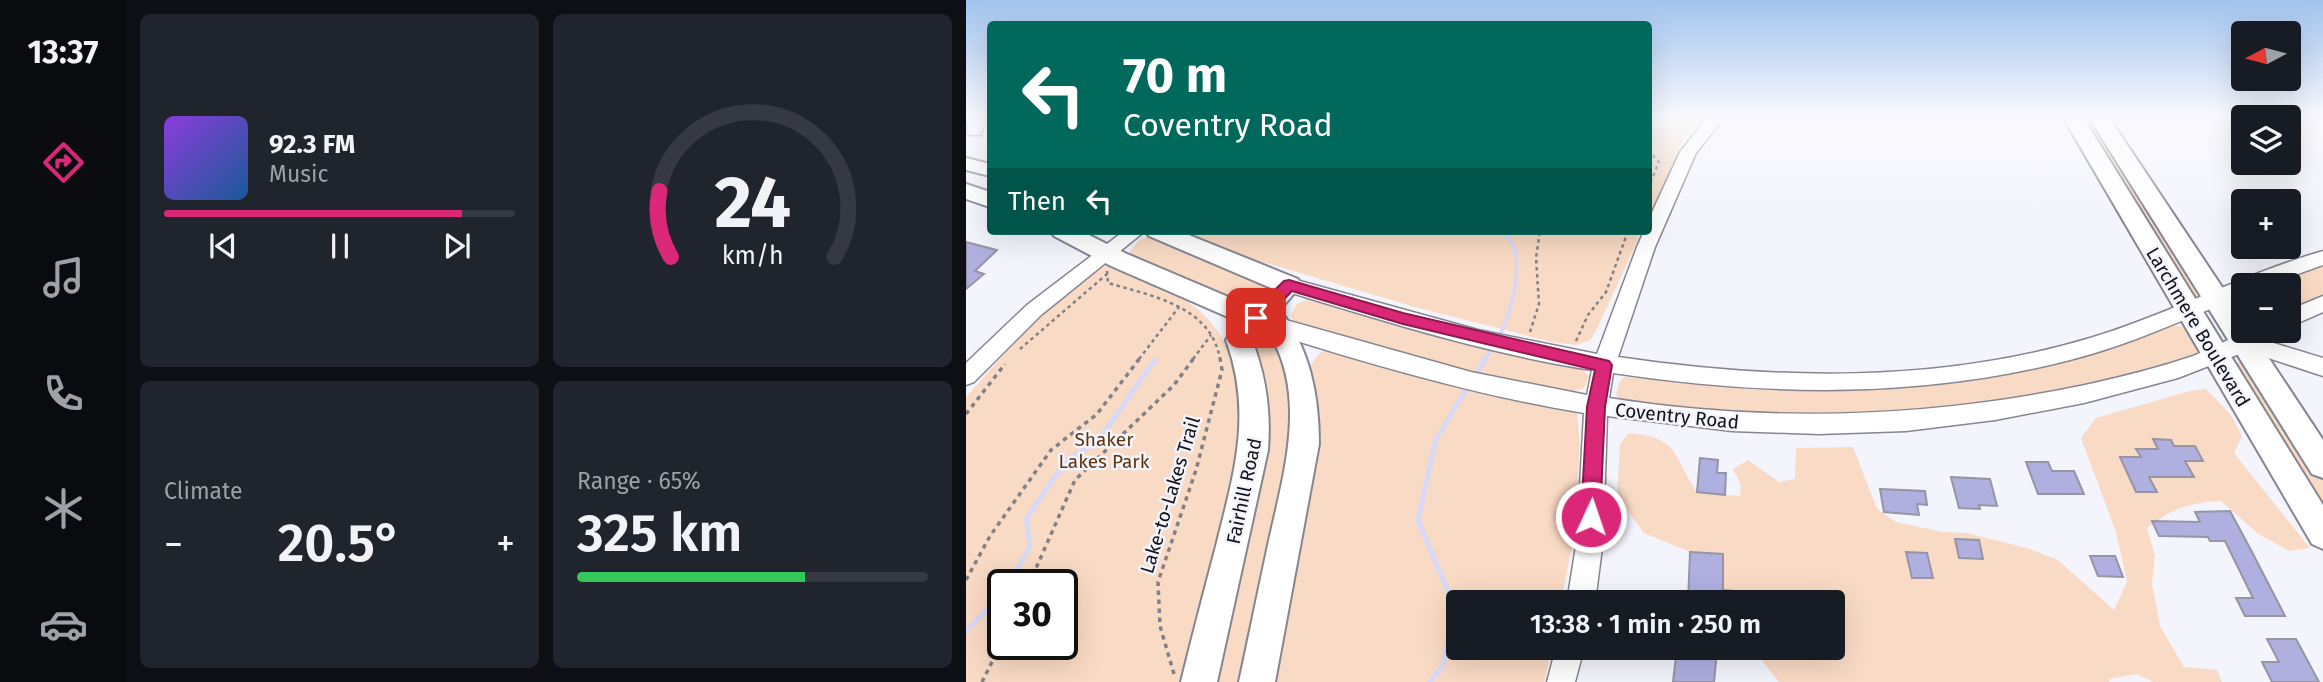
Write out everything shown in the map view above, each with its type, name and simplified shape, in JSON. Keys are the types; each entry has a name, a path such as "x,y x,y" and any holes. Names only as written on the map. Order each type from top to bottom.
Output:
{"main road":[{"name":"Larchmere Boulevard","path":"2093,151 2323,534"},
{"name":"Larchmere Boulevard","path":"2121,151 2216,298 2231,312"},
{"path":"966,164 987,169"},
{"path":"966,191 987,199"},
{"name":"Coventry Road","path":"1067,235 1106,265 1267,318"},
{"path":"1167,235 1289,285"},
{"name":"Fairhill Road","path":"1199,682 1255,443 1256,402 1239,340 1242,332 1267,318 1289,285"},
{"path":"1257,682 1304,444 1305,422 1298,365 1267,318"},
{"name":"Larchmere Boulevard","path":"2260,343 2323,465"}],"street":[{"path":"1583,590 1590,540 1596,407 1604,365 1642,258 1689,151"},
{"path":"966,376 1034,310 1106,265 1132,235"},
{"path":"2281,273 2323,258"},
{"path":"1289,285 1381,313 1469,335 1524,343 1604,365 1716,378 1828,382 1925,377 2026,363 2070,353 2189,311 2231,292"},
{"path":"2301,313 2323,303"},
{"name":"Coventry Road","path":"1267,318 1438,373 1511,392 1596,407 1758,425 1838,426 1931,420 2051,401 2127,384 2215,357 2244,343"},
{"path":"2270,343 2323,367"},
{"path":"1561,682 1567,660"}],"path":[{"path":"1652,154 1659,162 1652,179"},
{"path":"1524,343 1539,318 1541,298 1536,286 1535,257 1539,235"},
{"path":"1574,345 1588,315 1606,292 1627,235"},
{"path":"1016,353 1106,265"},
{"name":"Lake-to-Lakes Trail","path":"1106,265 1108,283 1160,298 1195,315 1218,347 1222,370 1196,470 1157,582 1160,626 1175,682"},
{"path":"966,580 990,537 1051,450 1097,414 1179,307"},
{"path":"1035,569 1075,480 1174,385 1211,335"},
{"path":"966,414 1006,362"},
{"path":"982,682 993,660"}],"green space":[{"path":"1652,151 1678,151 1652,210"},
{"path":"2093,151 2121,151 2216,298 2189,311"},
{"path":"1186,235 1640,235 1595,333 1590,340 1577,345 1552,342 1415,307 1242,256"},
{"path":"1148,236 1262,281 1266,288 1255,300 1236,301 1129,253 1138,241"},
{"name":"Shaker Lakes Park","path":"1110,264 1120,264 1173,292 1207,318 1220,334 1239,379 1248,412 1187,682 966,682 966,397 1034,324 1073,289"},
{"path":"2323,265 2323,295 2301,303 2300,273"},
{"path":"1307,299 1320,300 1580,366 1589,376 1584,388 1572,392 1464,370 1294,323 1291,315 1297,304"},
{"path":"2173,326 2183,327 2193,334 2201,345 2198,353 2066,391 1956,409 1844,415 1789,414 1622,401 1616,395 1619,383 1624,377 1766,387 2092,352"},
{"path":"1270,336 1277,340 1297,402 1248,682 1211,682 1252,347 1255,342"},
{"path":"1333,349 1570,408 1577,414 1580,444 1574,536 1563,590 1446,590 1446,660 1549,660 1544,682 1269,682 1314,427 1311,364 1321,352"},
{"path":"2243,361 2323,472 2323,516 2234,369 2236,363"},
{"path":"2206,389 2231,415 2242,436 2234,453 2310,548 2289,551 2257,533 2221,501 2181,508 2147,528 2155,555 2152,584 2160,626 2184,667 2217,670 2222,682 2153,682 2137,674 2109,679 2109,682 1779,682 1762,660 1845,660 1845,590 1723,590 1723,554 1690,552 1644,533 1617,496 1620,444 1629,433 1657,439 1673,450 1697,492 1740,496 1741,485 1733,469 1748,460 1779,482 1795,479 1796,448 1853,447 1877,509 1896,522 1943,532 1967,533 2027,548 2058,560 2114,610 2127,582 2116,532 2081,438 2096,418 2190,391"}],"building":[{"path":"966,242 997,250 975,271 984,274 966,289"},
{"path":"2153,439 2171,440 2174,446 2195,446 2203,461 2185,461 2194,477 2149,477 2157,492 2136,492 2120,457 2141,457 2136,449 2158,449"},
{"path":"1700,458 1718,460 1717,473 1726,473 1725,495 1697,492"},
{"path":"2026,462 2048,462 2052,471 2074,471 2084,494 2038,494"},
{"path":"1951,477 1990,479 1997,506 1979,505 1980,509 1959,508"},
{"path":"1880,489 1925,491 1927,505 1917,504 1919,515 1884,512"},
{"path":"2230,511 2285,616 2245,616 2236,598 2253,598 2225,541 2210,541 2208,537 2159,536 2152,521 2200,522 2195,512"},
{"path":"1955,539 1979,540 1983,559 1959,558"},
{"path":"1690,552 1723,554 1723,590 1688,590"},
{"path":"1906,552 1927,553 1933,578 1912,578"},
{"path":"2090,556 2115,556 2123,577 2098,576"},
{"path":"2267,639 2296,639 2319,682 2272,682 2262,662 2279,662"},
{"path":"1676,660 1716,660 1714,682 1673,682"}],"waterway":[{"path":"1498,339 1507,319 1517,272 1515,250 1506,235"},
{"path":"1485,359 1493,347"},
{"path":"1474,378 1486,358"},
{"path":"1017,569 1030,547 1026,519 1066,461 1097,442 1155,360"},
{"path":"1430,682 1443,666 1454,606 1418,520 1436,439 1469,385"},
{"path":"966,631 987,609"}],"route":[{"path":"1256,318 1289,285 1381,313 1521,348 1604,365 1596,407 1591,517"}]}
